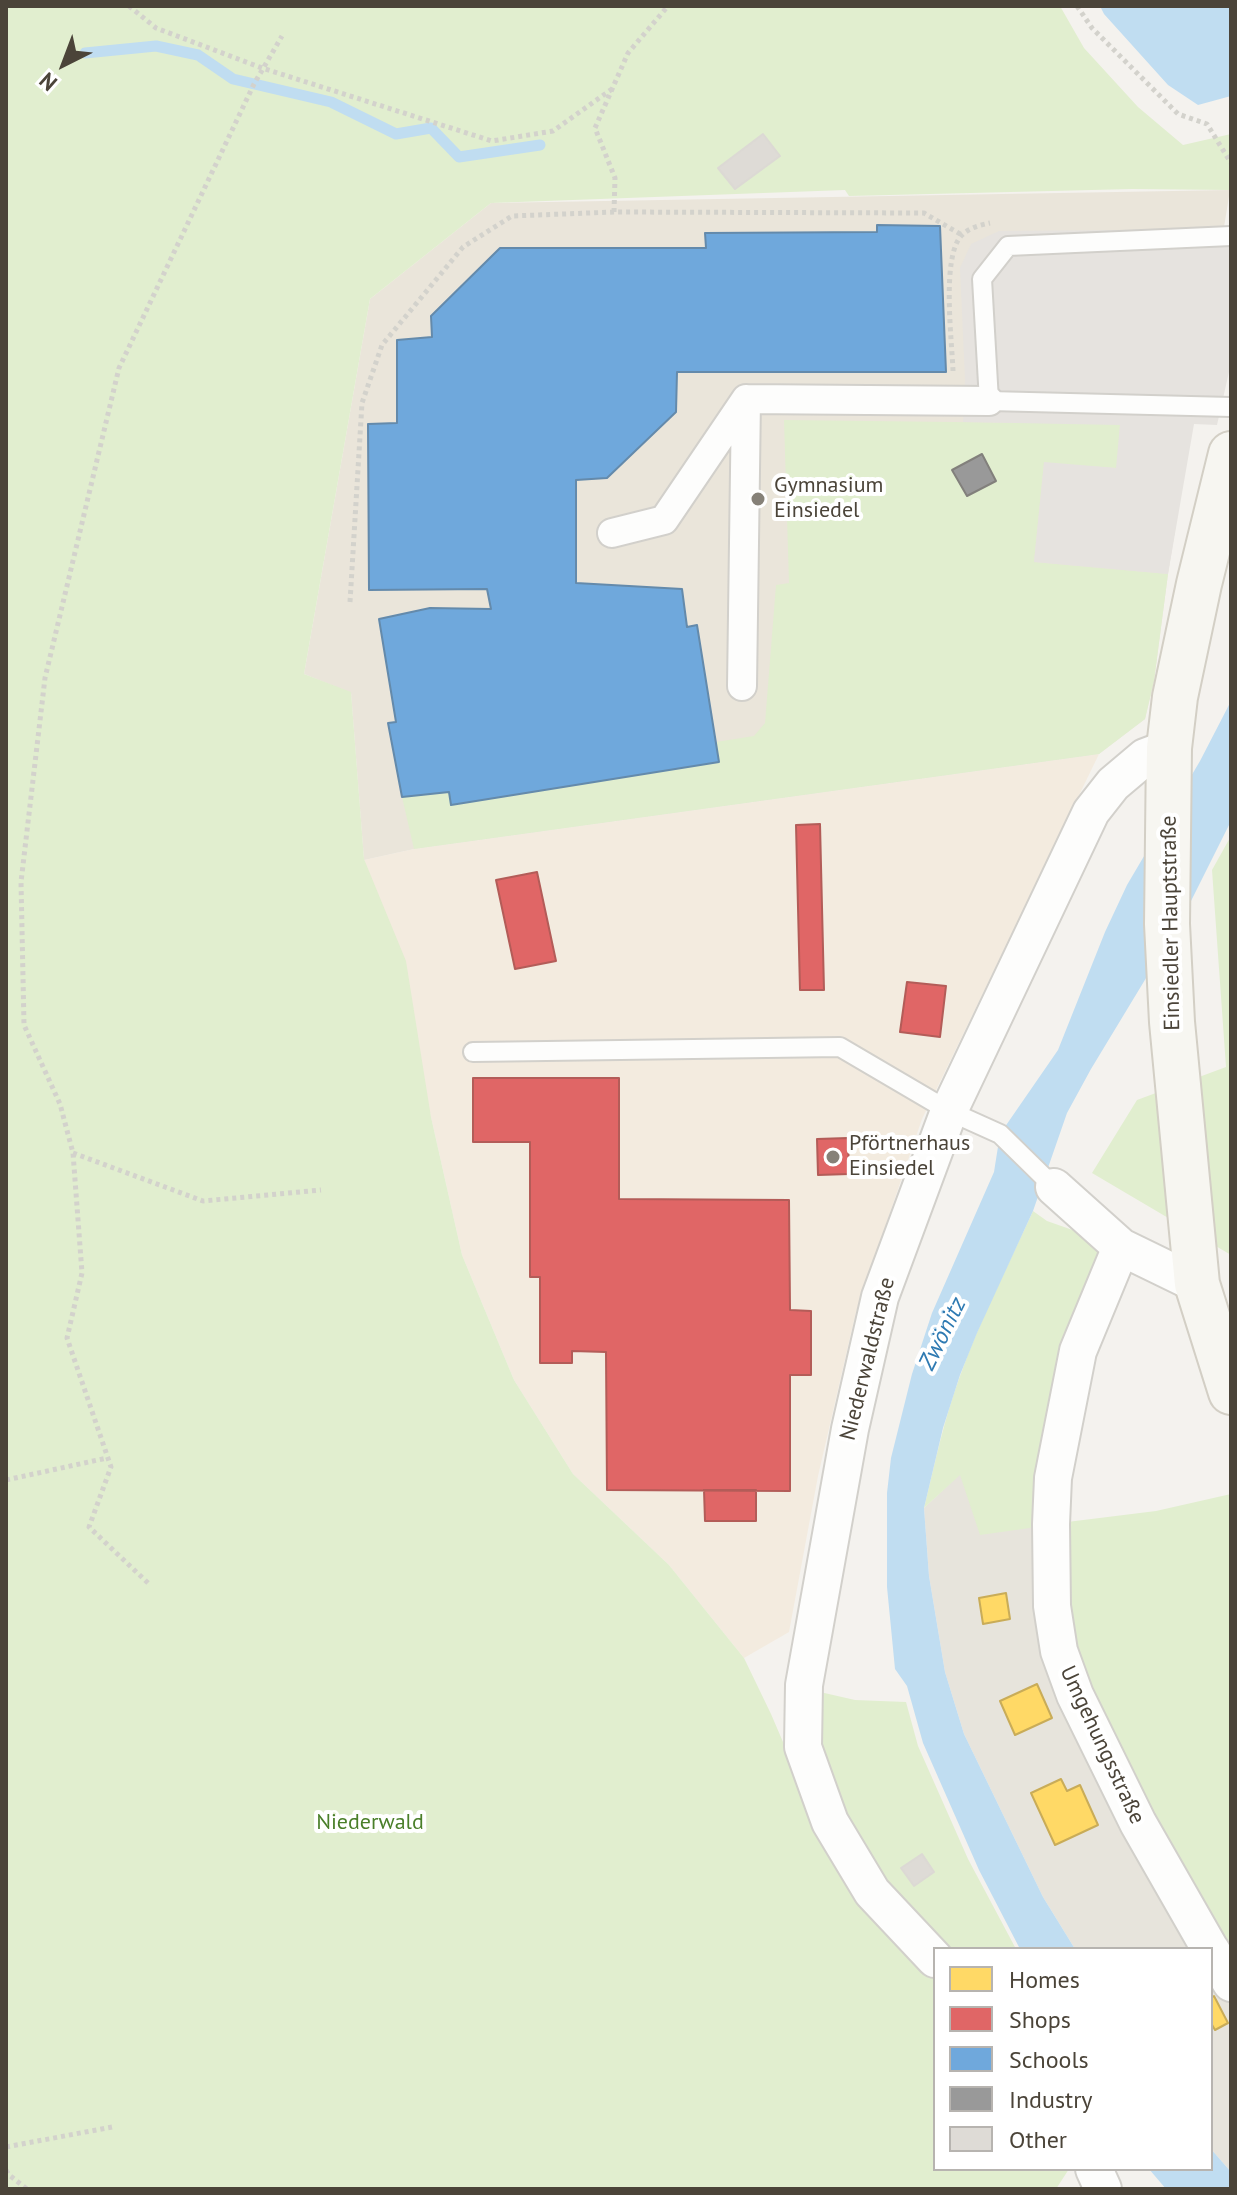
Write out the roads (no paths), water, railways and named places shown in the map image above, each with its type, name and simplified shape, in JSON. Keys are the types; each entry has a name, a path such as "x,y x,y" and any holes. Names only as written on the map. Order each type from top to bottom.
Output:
{"main road":[{"name":"Einsiedler Hauptstraße","path":"1231,454 1181,669 1169,748 1167,924 1172,1022 1197,1284 1231,1392"}],"street":[{"path":"746,399 989,401"},
{"path":"612,533 664,520 746,399"},
{"path":"742,686 746,399"},
{"name":"Niederwaldstraße","path":"933,1957 872,1892 830,1822 803,1747 804,1685 850,1429 880,1297 949,1111 1091,812 1113,784 1145,757 1169,748"},
{"path":"1054,1187 1121,1247 1197,1284"},
{"name":"Umgehungsstraße","path":"1121,1247 1078,1351 1053,1478 1052,1606 1059,1651 1075,1695 1138,1823 1209,1947"},
{"name":"Umgehungsstraße","path":"1213,1953 1231,1983"}],"lane":[{"path":"1231,236 1008,246 982,279 989,401 1231,407"},
{"path":"473,1052 840,1047 949,1111 1000,1134 1054,1187"}],"water":[{"path":"1100,6 1231,6 1231,96 1198,105 1168,85"},
{"name":"Zwönitz","path":"1231,701 1231,821 1183,917 1067,1113 1033,1211 960,1375 943,1428 924,1508 929,1576 945,1672 964,1734 1043,1897 1074,1947 1019,1947 979,1870 923,1743 907,1686 895,1669 887,1587 887,1493 891,1458 912,1374 932,1313 994,1172 1000,1134 1058,1050 1127,885 1200,761"},
{"path":"1213,2151 1231,2172 1231,2189 1166,2189 1151,2171 1213,2171"}],"waterway":[{"path":"85,53 156,46 198,55 233,79 331,102 396,134 431,128 459,157 540,145"}],"place":[{"name":"Gymnasium Einsiedel","path":"758,499"},
{"name":"Pförtnerhaus Einsiedel","path":"833,1157"}],"park label":[{"name":"Niederwald","path":"370,1823"}]}
